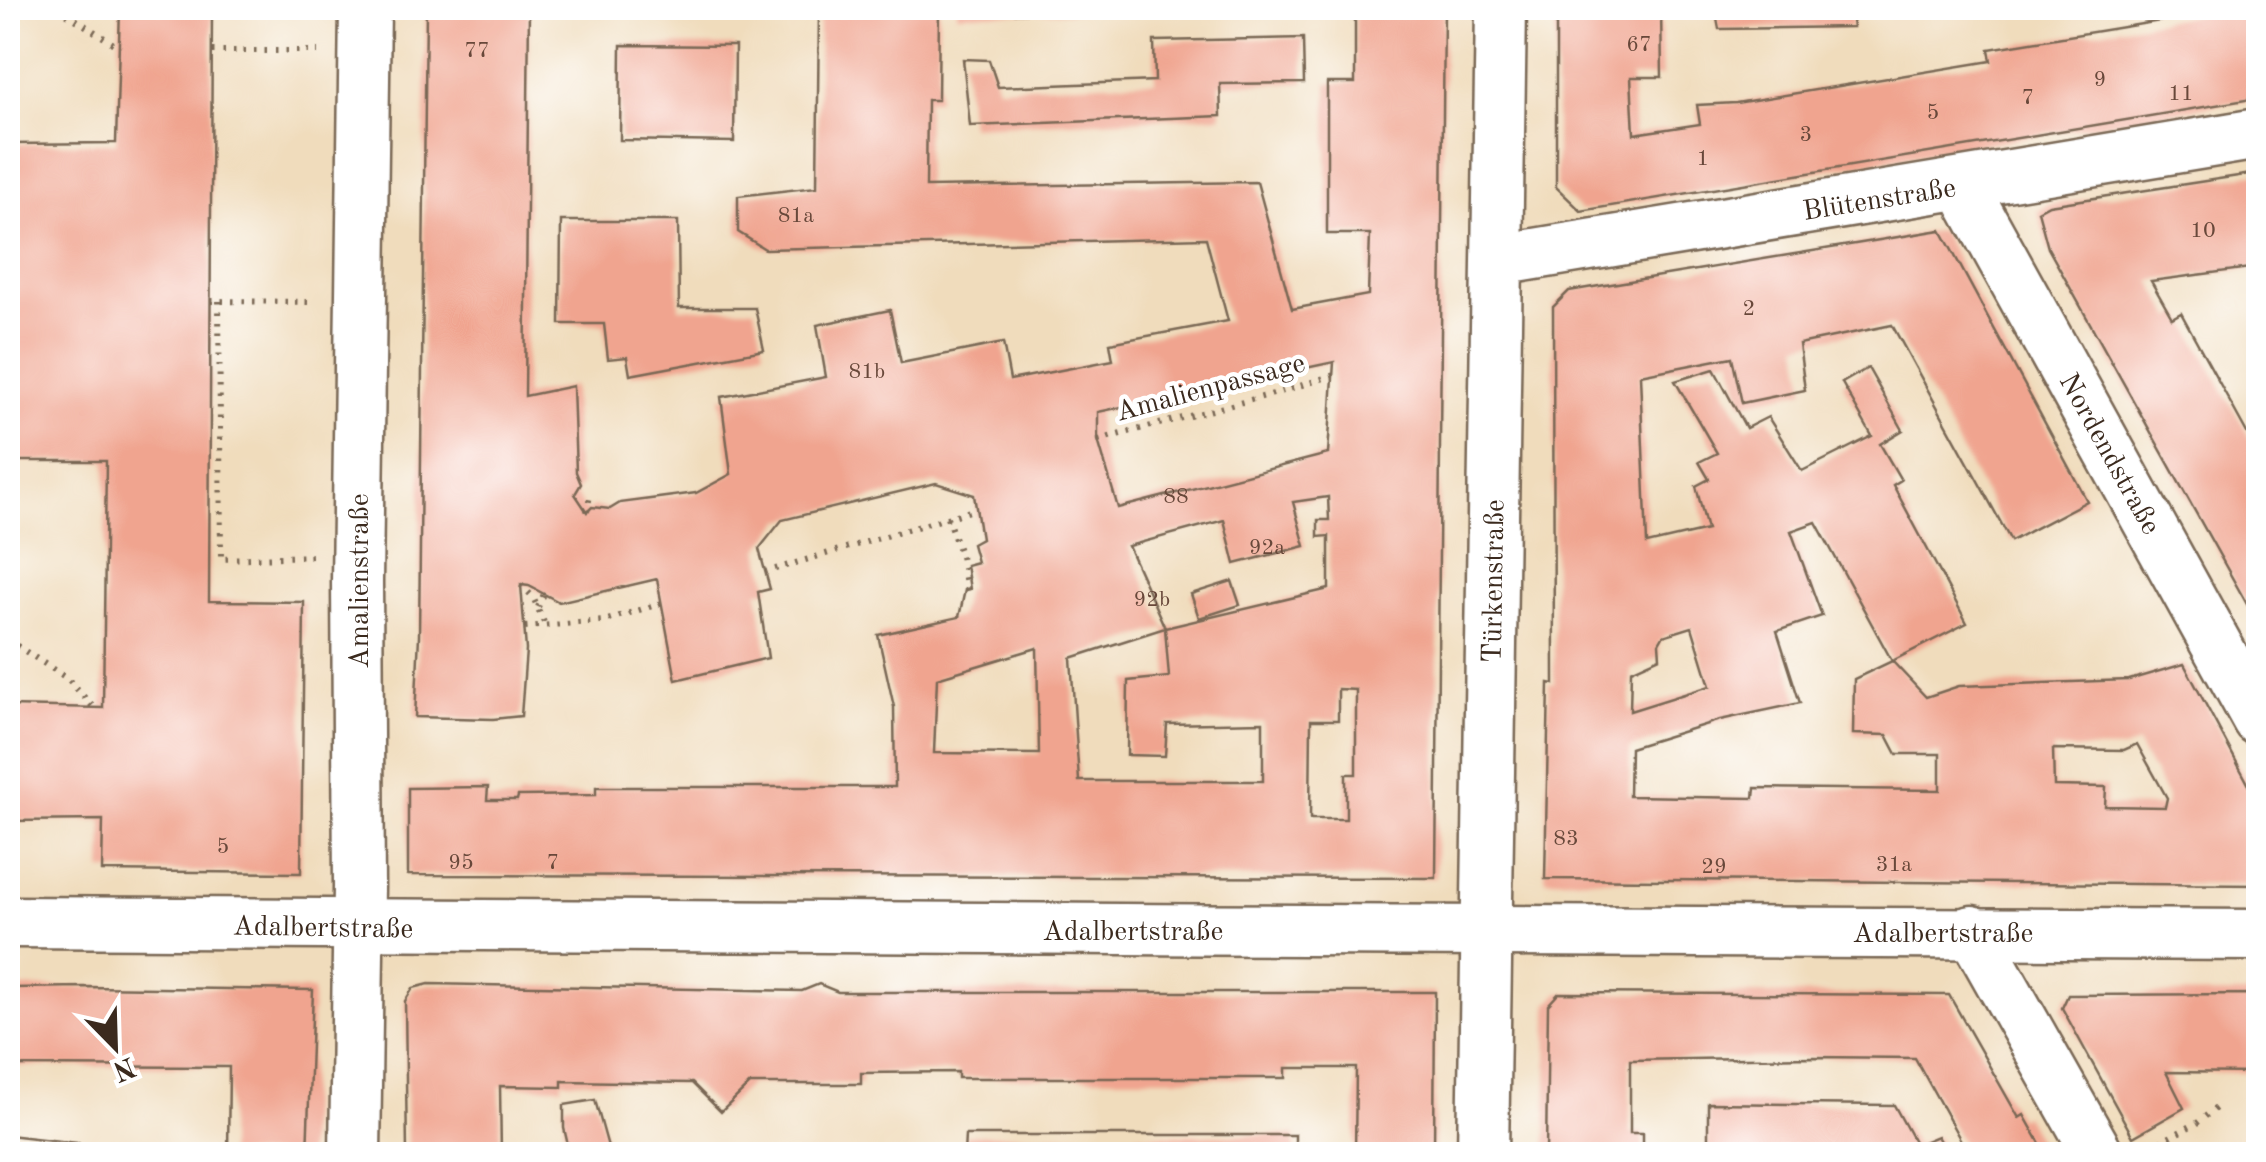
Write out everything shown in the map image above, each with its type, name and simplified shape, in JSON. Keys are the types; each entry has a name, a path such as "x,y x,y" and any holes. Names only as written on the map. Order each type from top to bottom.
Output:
{"street":[{"name":"Amalienstraße","path":"355,1154 356,582 365,8"},
{"name":"Türkenstraße","path":"1483,1154 1501,8"},
{"name":"Blütenstraße","path":"1499,260 2258,134"},
{"name":"Nordendstraße","path":"1962,185 2258,720"},
{"name":"Adalbertstraße","path":"8,922 358,928 2258,935"},
{"path":"1972,931 2098,1154"}],"path":[{"path":"58,8 120,48"},
{"path":"212,51 318,51"},
{"path":"314,302 215,301 221,558 315,556"},
{"name":"Amalienpassage","path":"1098,440 1277,394 1334,375"},
{"path":"587,512 590,496"},
{"path":"765,572 976,509"},
{"path":"947,516 961,556 967,590"},
{"path":"520,585 533,597 545,626"},
{"path":"538,608 544,594"},
{"path":"525,628 604,621 662,603"},
{"path":"8,640 68,679 93,707"},
{"path":"2137,1154 2198,1124 2222,1104"}],"building":[{"path":"120,8 212,8 209,601 304,602 301,873 102,871 103,820 8,821 8,706 103,708 106,461 8,461 8,144 116,143"},
{"path":"426,8 529,8 525,396 573,386 576,472 581,484 575,494 587,512 592,507 610,509 620,503 696,493 731,474 721,397 826,377 817,325 890,310 901,363 1003,343 1010,380 1113,360 1110,343 1228,321 1206,238 765,249 738,232 738,196 817,187 819,8 939,8 938,100 927,100 926,187 1257,182 1292,309 1368,295 1370,234 1327,234 1327,83 1355,83 1355,8 1444,8 1436,878 408,875 408,788 488,787 487,800 517,800 518,796 596,795 596,787 895,787 894,707 878,635 959,617 965,590 970,589 966,565 977,562 972,544 981,539 974,495 936,483 782,520 759,549 770,589 758,592 768,658 676,680 657,579 559,602 521,585 526,650 521,716 415,717","holes":["1334,362 1328,454 1118,508 1098,440 1098,412","1328,497 1329,520 1318,520 1318,537 1329,536 1329,589 1165,628 1128,546 1224,520 1235,564 1305,546 1293,502","1165,628 1169,677 1128,681 1127,755 1165,756 1167,724 1263,722 1263,781 1079,781 1071,658","1037,648 1039,754 934,753 937,678","1338,689 1356,690 1356,774 1346,774 1346,819 1310,819 1311,720 1338,720"]},
{"path":"957,8 1152,8 1152,11 957,14"},
{"path":"1556,8 1661,8 1662,77 1631,77 1634,134 1700,124 1697,105 1736,103 1991,61 1989,49 2240,8 2258,8 2258,98 1581,211 1556,187"},
{"path":"1715,8 1850,8 1853,27 1719,29"},
{"path":"1303,38 1304,83 1220,84 1221,116 970,126 963,59 989,60 998,87 1155,81 1154,41"},
{"path":"621,45 735,46 734,142 620,140"},
{"path":"2258,173 2258,267 2151,281 2172,318 2181,313 2258,453 2258,624 2048,248 2038,211 2049,205"},
{"path":"561,221 678,221 679,308 755,308 764,350 630,375 627,357 608,359 604,324 560,324"},
{"path":"1941,230 2087,501 2011,541 1892,325 1799,344 1805,390 1742,403 1732,357 1640,375 1647,544 1707,530 1696,486 1709,479 1699,462 1717,453 1675,381 1714,369 1746,428 1768,417 1802,471 1872,436 1842,383 1868,368 1903,430 1880,444 1901,480 1893,485 1967,623 1892,661 1926,697 1959,686 2129,680 2184,664 2258,802 2258,885 1545,879 1549,683 1554,684 1553,307 1569,291","holes":["1816,522 1892,661 1854,679 1853,734 1887,735 1897,754 1940,754 1940,790 1755,788 1754,798 1629,796 1630,748 1720,720 1800,703 1777,631 1822,616 1791,531","1692,627 1710,686 1630,711 1631,670 1660,657 1663,636","2137,744 2167,798 2165,807 2105,806 2106,787 2054,786 2053,749 2124,750"]},
{"path":"1232,581 1240,605 1199,618 1191,594"},
{"path":"429,984 802,991 819,984 838,992 1435,992 1434,1154 1355,1154 1356,1068 1286,1068 1286,1078 958,1078 958,1072 861,1073 861,1084 750,1084 721,1112 692,1083 562,1081 562,1087 500,1086 501,1154 407,1154 405,1001 413,988"},
{"path":"8,988 313,990 307,1154 228,1154 229,1067 8,1066"},
{"path":"1559,993 1949,995 2019,1118 2024,1115 2046,1154 1954,1154 1965,1148 1915,1058 1813,1057 1630,1060 1630,1133 1643,1133 1643,1154 1546,1154 1548,1005"},
{"path":"2258,994 2258,1073 2166,1072 2184,1108 2133,1137 2062,1008 2068,995"},
{"path":"595,1100 610,1154 570,1154 564,1105"},
{"path":"1708,1103 1894,1105 1916,1145 1937,1136 1947,1154 1708,1154"},
{"path":"8,1135 139,1150 138,1154 8,1154"},
{"path":"965,1135 1295,1135 1295,1154 964,1154"}]}
